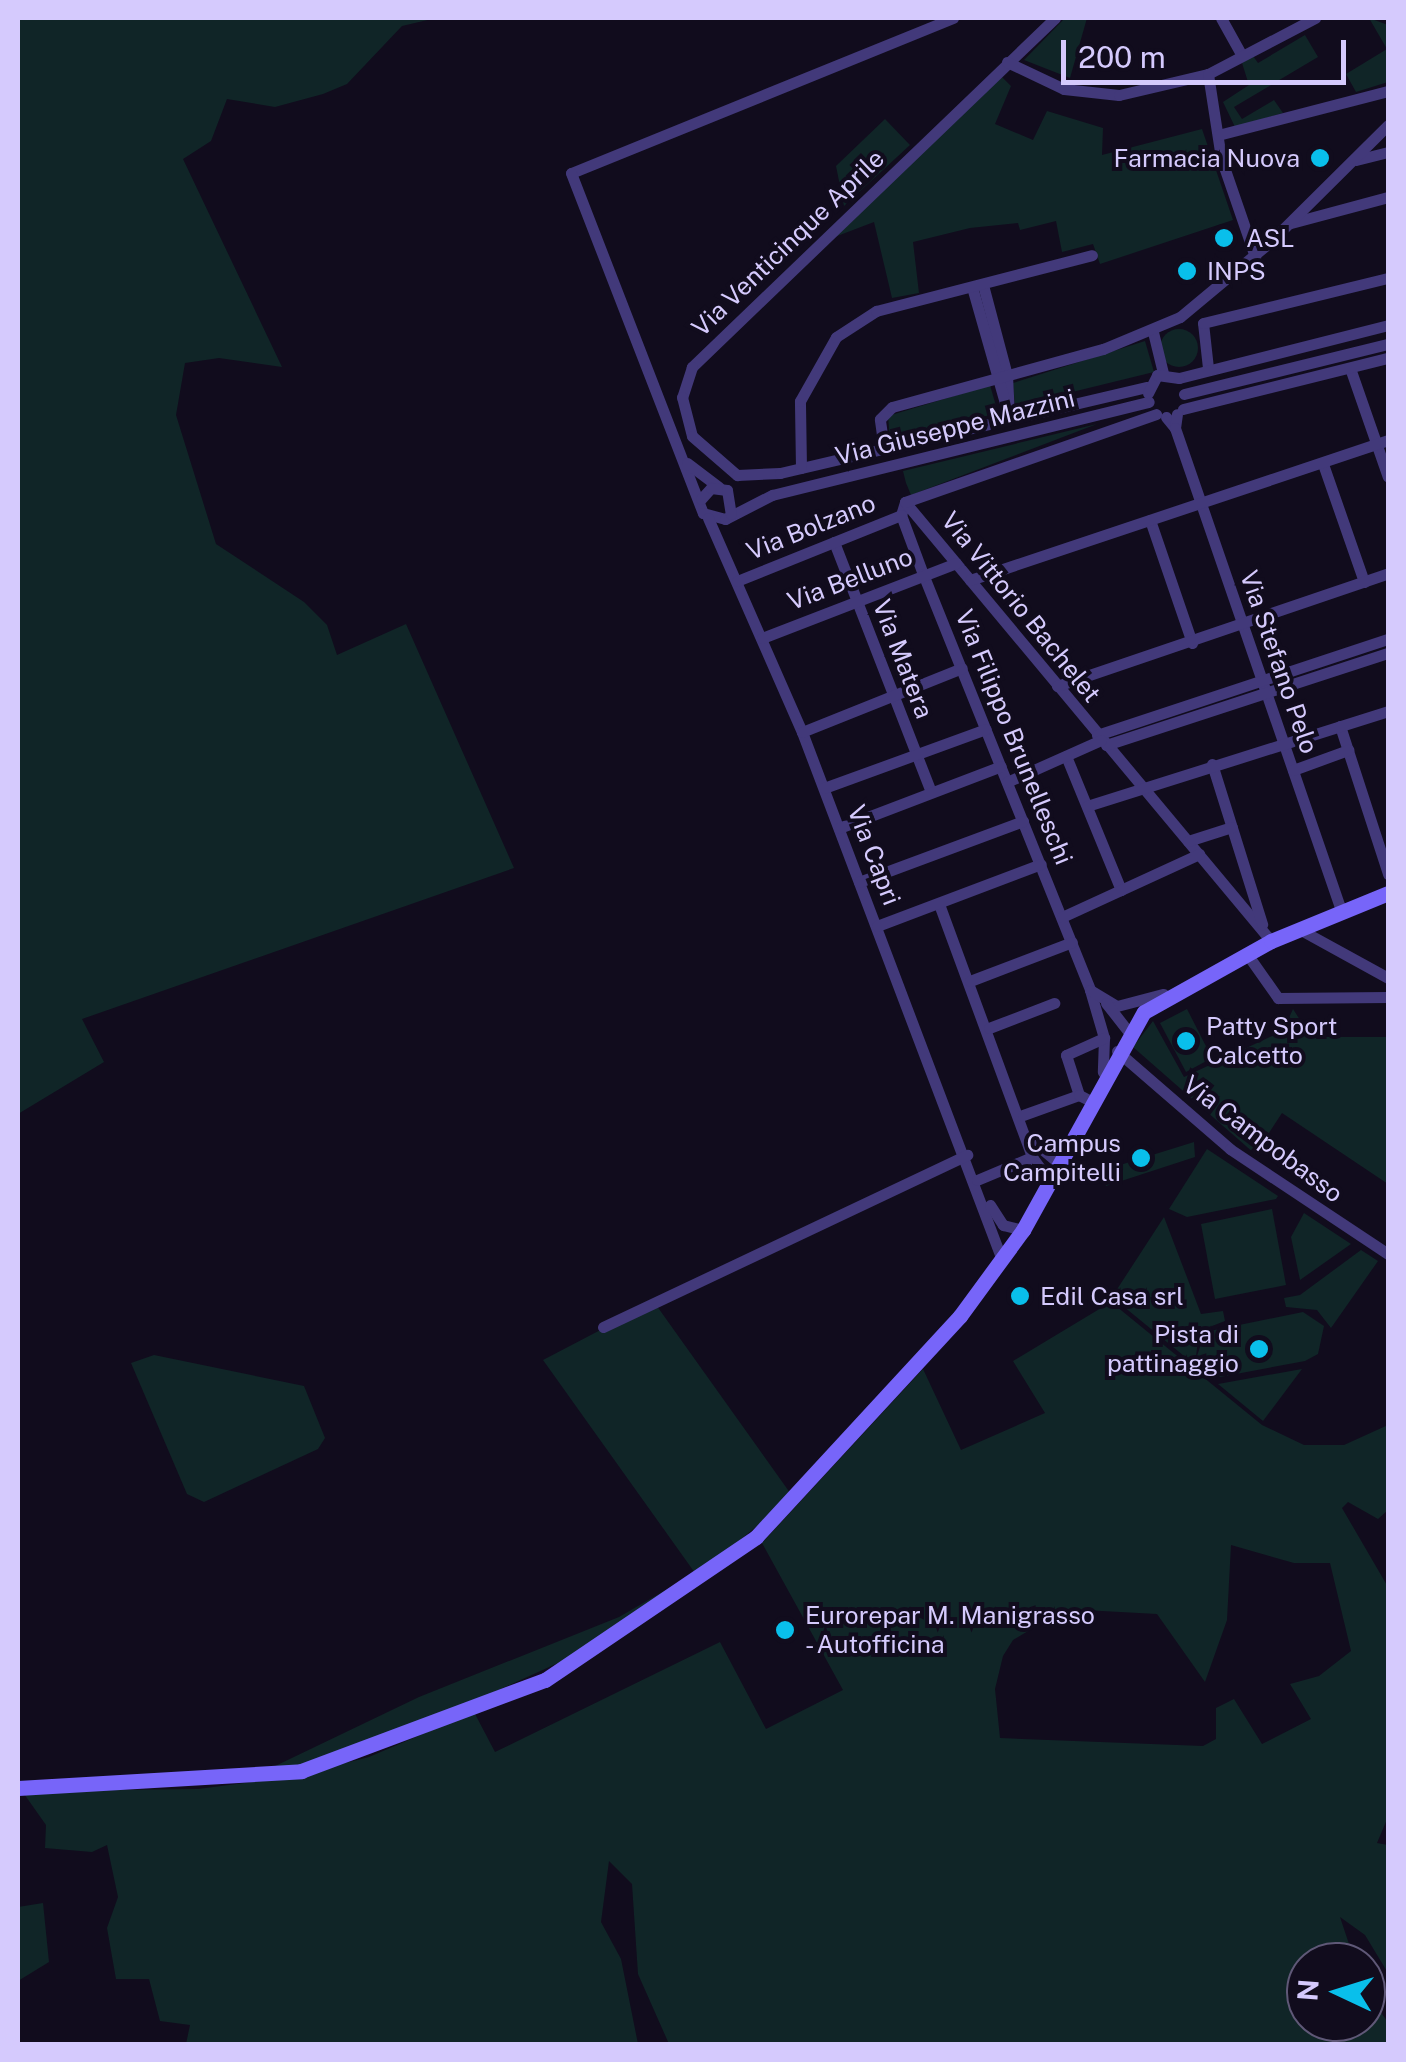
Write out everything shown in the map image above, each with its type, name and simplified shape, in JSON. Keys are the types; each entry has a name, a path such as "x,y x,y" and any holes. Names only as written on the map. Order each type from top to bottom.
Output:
{"main road":[{"path":"18,1788 302,1771 545,1680 756,1537 1002,1260 1060,1164 1085,1098 1123,1040 1163,994 1247,954 1268,937 1299,929 1388,892"}],"street":[{"name":"Via Capri","path":"953,18 571,173 684,460 802,732 966,1155 1002,1226 1022,1230"},
{"name":"Via Venticinque Aprile","path":"1055,18 692,367 682,397 692,436 714,462 737,475 801,468 1009,416 1147,387"},
{"path":"1220,18 1241,54"},
{"path":"1008,62 1092,94 1208,74 1315,18"},
{"path":"1208,74 1218,135 1255,256"},
{"path":"1218,135 1388,90"},
{"path":"884,449 884,412 1153,332 1255,256 1356,160 1388,124"},
{"path":"1356,160 1388,152"},
{"path":"1289,223 1388,197"},
{"path":"801,468 800,401 836,337 876,312 1092,255"},
{"path":"1208,368 1204,323 1388,278"},
{"path":"977,286 1009,416"},
{"path":"1163,374 1178,378 1388,324"},
{"path":"1153,332 1163,374"},
{"path":"1163,374 1147,387 1150,402 1171,414 1184,394 1388,344"},
{"name":"Via Bolzano","path":"735,577 834,542 903,508 1171,414 1388,358"},
{"path":"1350,368 1383,442 1388,476"},
{"path":"1178,378 1184,394"},
{"name":"Via Giuseppe Mazzini","path":"728,516 772,495 1150,402"},
{"name":"Via Stefano Pelo","path":"1171,414 1341,910"},
{"path":"970,580 1383,442"},
{"path":"684,460 723,489 701,499"},
{"path":"1323,464 1364,582"},
{"name":"Via Capri","path":"723,489 735,577"},
{"name":"Via Giuseppe Mazzini","path":"723,489 772,495"},
{"name":"Via Vittorio Bachelet","path":"903,508 956,563 1268,937"},
{"name":"Via Filippo Brunelleschi","path":"903,508 923,574 1090,990 1104,1038 1104,1072"},
{"path":"708,518 728,516"},
{"path":"1150,520 1192,642"},
{"name":"Via Matera","path":"834,542 931,792"},
{"name":"Via Belluno","path":"762,638 956,563"},
{"path":"1057,686 1388,574"},
{"path":"1102,740 1264,687 1388,640"},
{"path":"1264,687 1388,653"},
{"path":"802,732 962,668"},
{"path":"1087,806 1139,784 1388,711"},
{"path":"1340,726 1384,847 1388,874"},
{"path":"824,788 986,729"},
{"name":"Via Vittorio Bachelet","path":"1007,782 1102,740"},
{"path":"1293,770 1348,750"},
{"path":"1066,756 1120,890"},
{"path":"1212,764 1268,937"},
{"path":"839,828 1001,766"},
{"path":"859,882 1023,821"},
{"path":"1188,841 1232,828"},
{"path":"1062,917 1199,854"},
{"path":"877,926 1041,864"},
{"path":"939,904 1023,1115 1032,1157 1050,1182"},
{"path":"1299,929 1388,978"},
{"path":"970,981 1072,942"},
{"path":"1247,954 1278,998 1388,996"},
{"path":"1090,990 1106,1003 1123,1040"},
{"path":"1106,1003 1163,994"},
{"path":"988,1028 1054,1003"},
{"path":"1098,1016 1123,1040"},
{"path":"1023,1115 1085,1098 1066,1056 1104,1038"},
{"name":"Via Campobasso","path":"1123,1040 1287,1196 1358,1242 1388,1254"},
{"path":"1030,1139 1060,1164"},
{"path":"603,1327 966,1155"},
{"path":"979,1185 1032,1157"},
{"name":"Via Capri","path":"979,1185 1002,1260"}],"green space":[{"path":"18,18 436,18 402,26 347,84 323,94 275,107 227,99 211,141 183,159 282,367 219,358 185,363 176,415 216,544 304,602 327,625 337,655 406,624 514,868 82,1019 104,1062 18,1114"},
{"path":"1065,18 1087,18 1070,78 1024,60"},
{"path":"1369,18 1388,25 1388,82 1356,92 1346,74 1387,49"},
{"path":"1305,35 1318,57 1234,107 1242,119 1274,100 1283,113 1235,127 1223,102 1249,85 1242,63 1253,56 1258,63"},
{"path":"1002,77 1011,86 995,124 1033,140 1047,111 1103,128 1102,155 1202,129 1233,220 1100,264 1093,244 1062,252 1056,221 1020,230 1018,223 970,228 913,242 919,293 892,298 874,222 832,238"},
{"path":"885,119 910,145 844,206 836,166"},
{"path":"1179,329 1192,335 1198,348 1192,361 1179,367 1166,361 1160,348 1166,335"},
{"path":"1145,341 1154,372 1015,406 1013,383"},
{"path":"990,385 998,413 890,440 888,416"},
{"path":"1097,424 911,495 906,483 903,471"},
{"path":"1388,1004 1388,1184 1282,1113 1255,1154 1133,1047 1153,1021 1184,1077 1283,1031 1293,1009 1311,1037 1387,1037"},
{"name":"Patty Sport Calcetto","path":"1187,1009 1212,1058 1186,1072 1160,1023"},
{"path":"1194,1142 1195,1157 1106,1186 1103,1179 1090,1183 1088,1175"},
{"path":"1207,1149 1278,1196 1276,1199 1187,1217 1169,1209"},
{"path":"1272,1209 1286,1285 1215,1299 1201,1224"},
{"path":"1304,1213 1351,1244 1300,1280 1291,1237"},
{"path":"1164,1217 1201,1314 1223,1311 1225,1321 1199,1331 1195,1365 1112,1297"},
{"path":"1361,1250 1378,1261 1331,1328 1317,1310 1286,1307 1284,1298 1300,1295"},
{"path":"654,1302 793,1497 626,1632 371,1748 278,1773 271,1768 419,1697 619,1617 695,1573 543,1360"},
{"path":"1111,1302 1262,1425 1304,1445 1344,1445 1388,1425 1388,1510 1378,1519 1348,1502 1342,1508 1388,1587 1388,1817 1377,1843 1388,1845 1388,1973 1386,1942 1369,1942 1340,1917 1348,1942 1286,1942 1286,2042 1386,2042 1386,2019 1388,2044 669,2044 638,1974 632,1884 609,1861 601,1922 621,1959 638,2044 186,2044 190,2025 160,2021 149,1979 116,1979 107,1928 118,1897 107,1845 92,1852 45,1848 46,1825 22,1791 198,1789 290,1777 369,1757 474,1712 495,1752 720,1642 766,1729 843,1690 762,1543 923,1369 961,1450 1045,1413 1013,1361","holes":["1231,1545 1294,1563 1330,1563 1351,1651 1319,1676 1290,1684 1311,1719 1262,1744 1234,1699 1216,1708 1216,1739 1203,1746 1000,1738 995,1689 1003,1656 1013,1640 1065,1609 1157,1614 1205,1682 1227,1620"]},
{"name":"Pista di pattinaggio","path":"1303,1312 1324,1326 1318,1354 1305,1361 1220,1377 1197,1356 1205,1332"},
{"path":"154,1355 304,1386 325,1438 318,1449 204,1502 187,1494 131,1363"},
{"path":"1302,1369 1263,1421 1218,1384"},
{"path":"43,1903 49,1962 18,1981 18,1907"}],"place":[{"name":"Farmacia Nuova","path":"1320,158"},
{"name":"ASL","path":"1224,238"},
{"name":"INPS","path":"1187,271"},
{"name":"Patty Sport Calcetto","path":"1186,1041"},
{"name":"Campus Campitelli","path":"1141,1158"},
{"name":"Edil Casa srl","path":"1020,1296"},
{"name":"Pista di pattinaggio","path":"1259,1349"},
{"name":"Eurorepar M. Manigrasso - Autofficina","path":"785,1630"}]}
